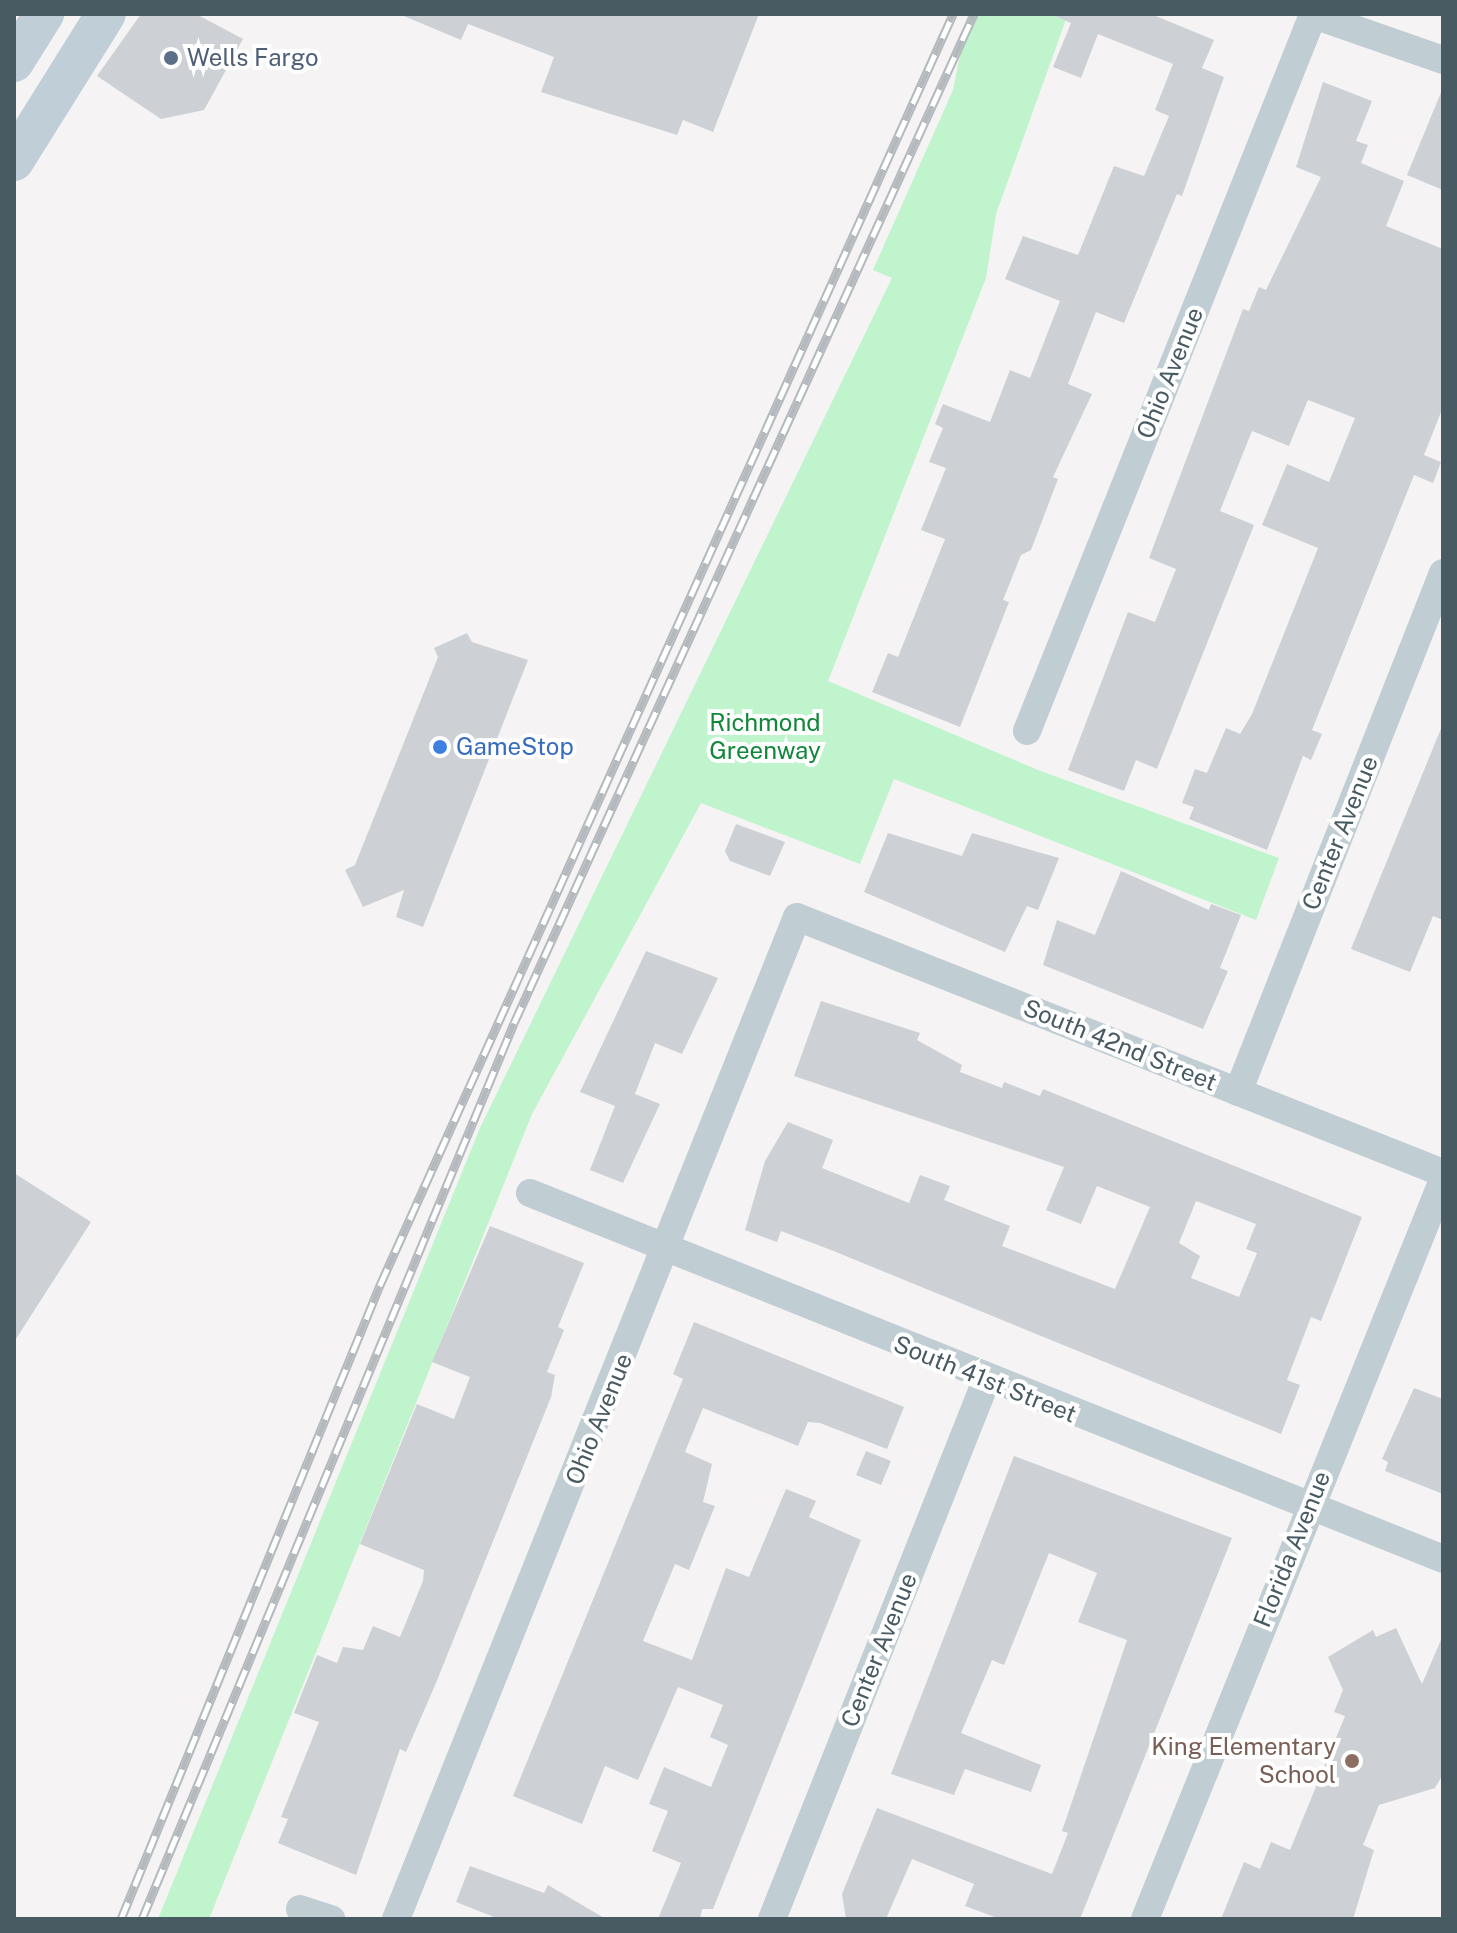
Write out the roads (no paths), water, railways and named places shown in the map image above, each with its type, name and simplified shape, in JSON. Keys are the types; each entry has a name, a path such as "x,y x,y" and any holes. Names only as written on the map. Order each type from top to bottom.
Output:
{"street":[{"path":"14,62 44,14"},
{"path":"14,161 106,14"},
{"path":"1312,14 1443,60"},
{"name":"Ohio Avenue","path":"1027,731 1312,14"},
{"name":"Center Avenue","path":"1238,1092 1443,573"},
{"name":"Ohio Avenue","path":"396,1919 668,1248 797,917"},
{"name":"South 42nd Street","path":"797,917 1443,1173"},
{"name":"Florida Avenue","path":"1145,1919 1443,1180"},
{"name":"South 41st Street","path":"530,1193 986,1381 1443,1559"},
{"name":"Center Avenue","path":"772,1919 986,1381"},
{"path":"300,1909 331,1919"}],"railway":[{"path":"121,1919 380,1285 953,14"},
{"path":"142,1919 514,1023 974,14"}],"place":[{"name":"Wells Fargo","path":"171,58"},
{"name":"GameStop","path":"440,747"},
{"name":"King Elementary School","path":"1352,1761"}],"park label":[{"name":"Richmond Greenway","path":"765,737"}]}
